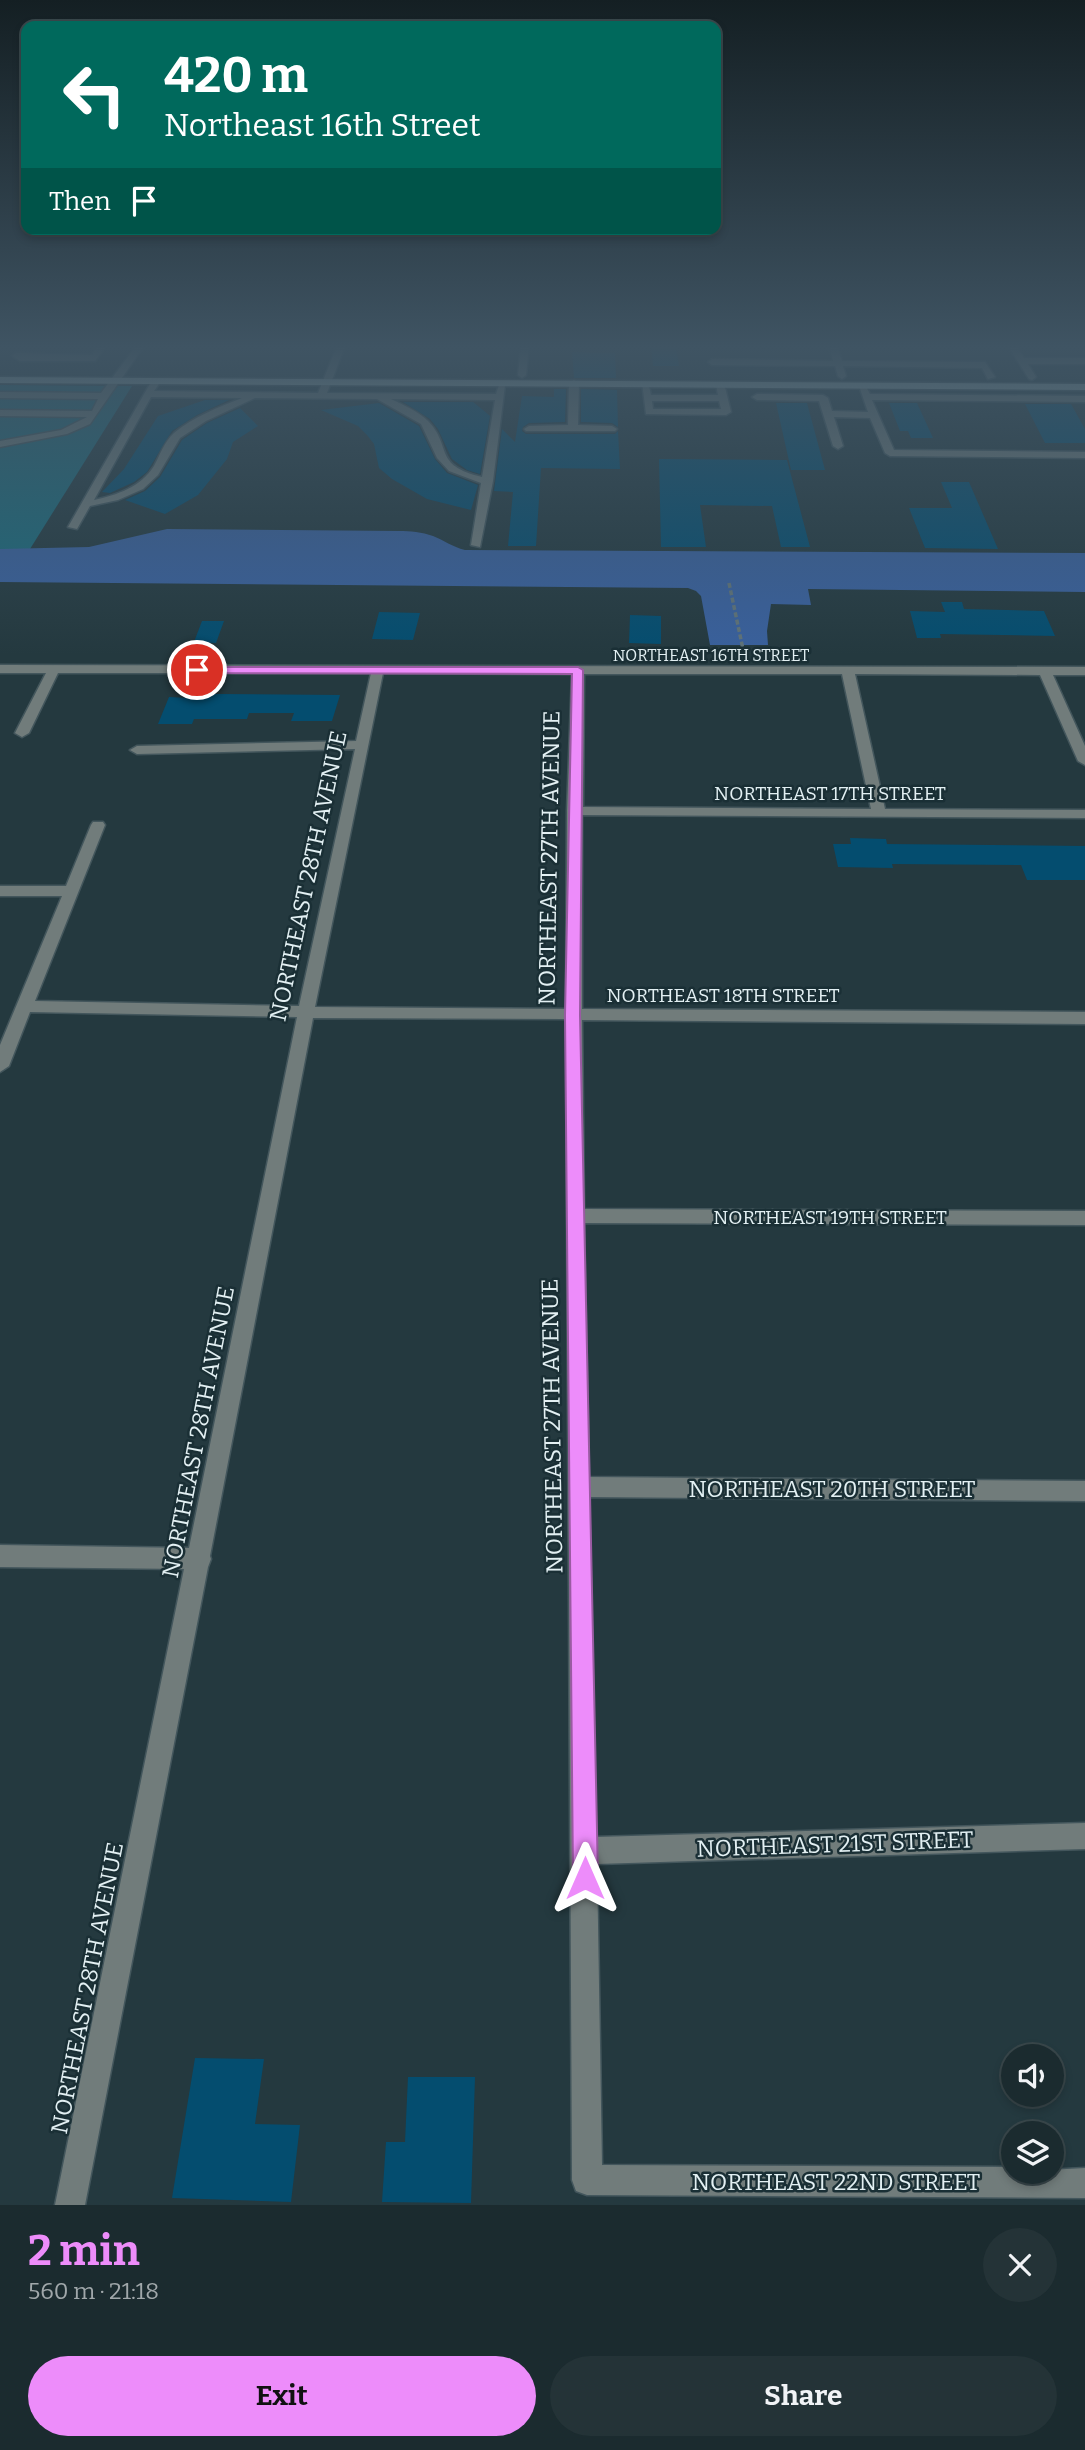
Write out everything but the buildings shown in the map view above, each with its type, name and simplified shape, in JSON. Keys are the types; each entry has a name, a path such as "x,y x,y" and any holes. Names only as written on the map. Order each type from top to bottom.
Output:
{"street":[{"path":"73,527 118,449"},
{"path":"86,504 130,493 155,472 167,449"},
{"path":"437,449 450,467 467,477 488,481"},
{"path":"476,545 493,449"},
{"path":"888,449 890,453 1085,455"},
{"name":"NORTHEAST 16TH STREET","path":"0,669 1085,671"},
{"path":"23,733 54,669"},
{"name":"NORTHEAST 28TH AVENUE","path":"70,2205 200,1559 306,1012 378,670"},
{"name":"NORTHEAST 27TH AVENUE","path":"578,670 573,1015 587,2180"},
{"path":"848,671 879,813"},
{"path":"1045,671 1085,761"},
{"path":"137,750 362,745"},
{"name":"NORTHEAST 17TH STREET","path":"574,811 1085,814"},
{"path":"0,1066 99,825"},
{"path":"0,891 71,891"},
{"name":"NORTHEAST 18TH STREET","path":"25,1006 306,1012 1085,1018"},
{"name":"NORTHEAST 19TH STREET","path":"576,1216 1085,1218"},
{"name":"NORTHEAST 20TH STREET","path":"579,1487 1085,1491"},
{"path":"0,1556 200,1559"},
{"name":"NORTHEAST 21ST STREET","path":"585,1851 1085,1836"},
{"name":"NORTHEAST 22ND STREET","path":"587,2180 1085,2183"}],"path":[{"path":"729,583 743,646"}],"shaded area":[{"path":"0,449 93,449 30,549 0,549"},
{"path":"167,529 407,531 429,535 465,550 1085,553 1085,592 808,589 811,605 771,604 768,645 710,645 701,596 688,588 0,582 0,549 89,547"}],"route":[{"path":"197,670 578,670 573,1015 585,1878"}]}
